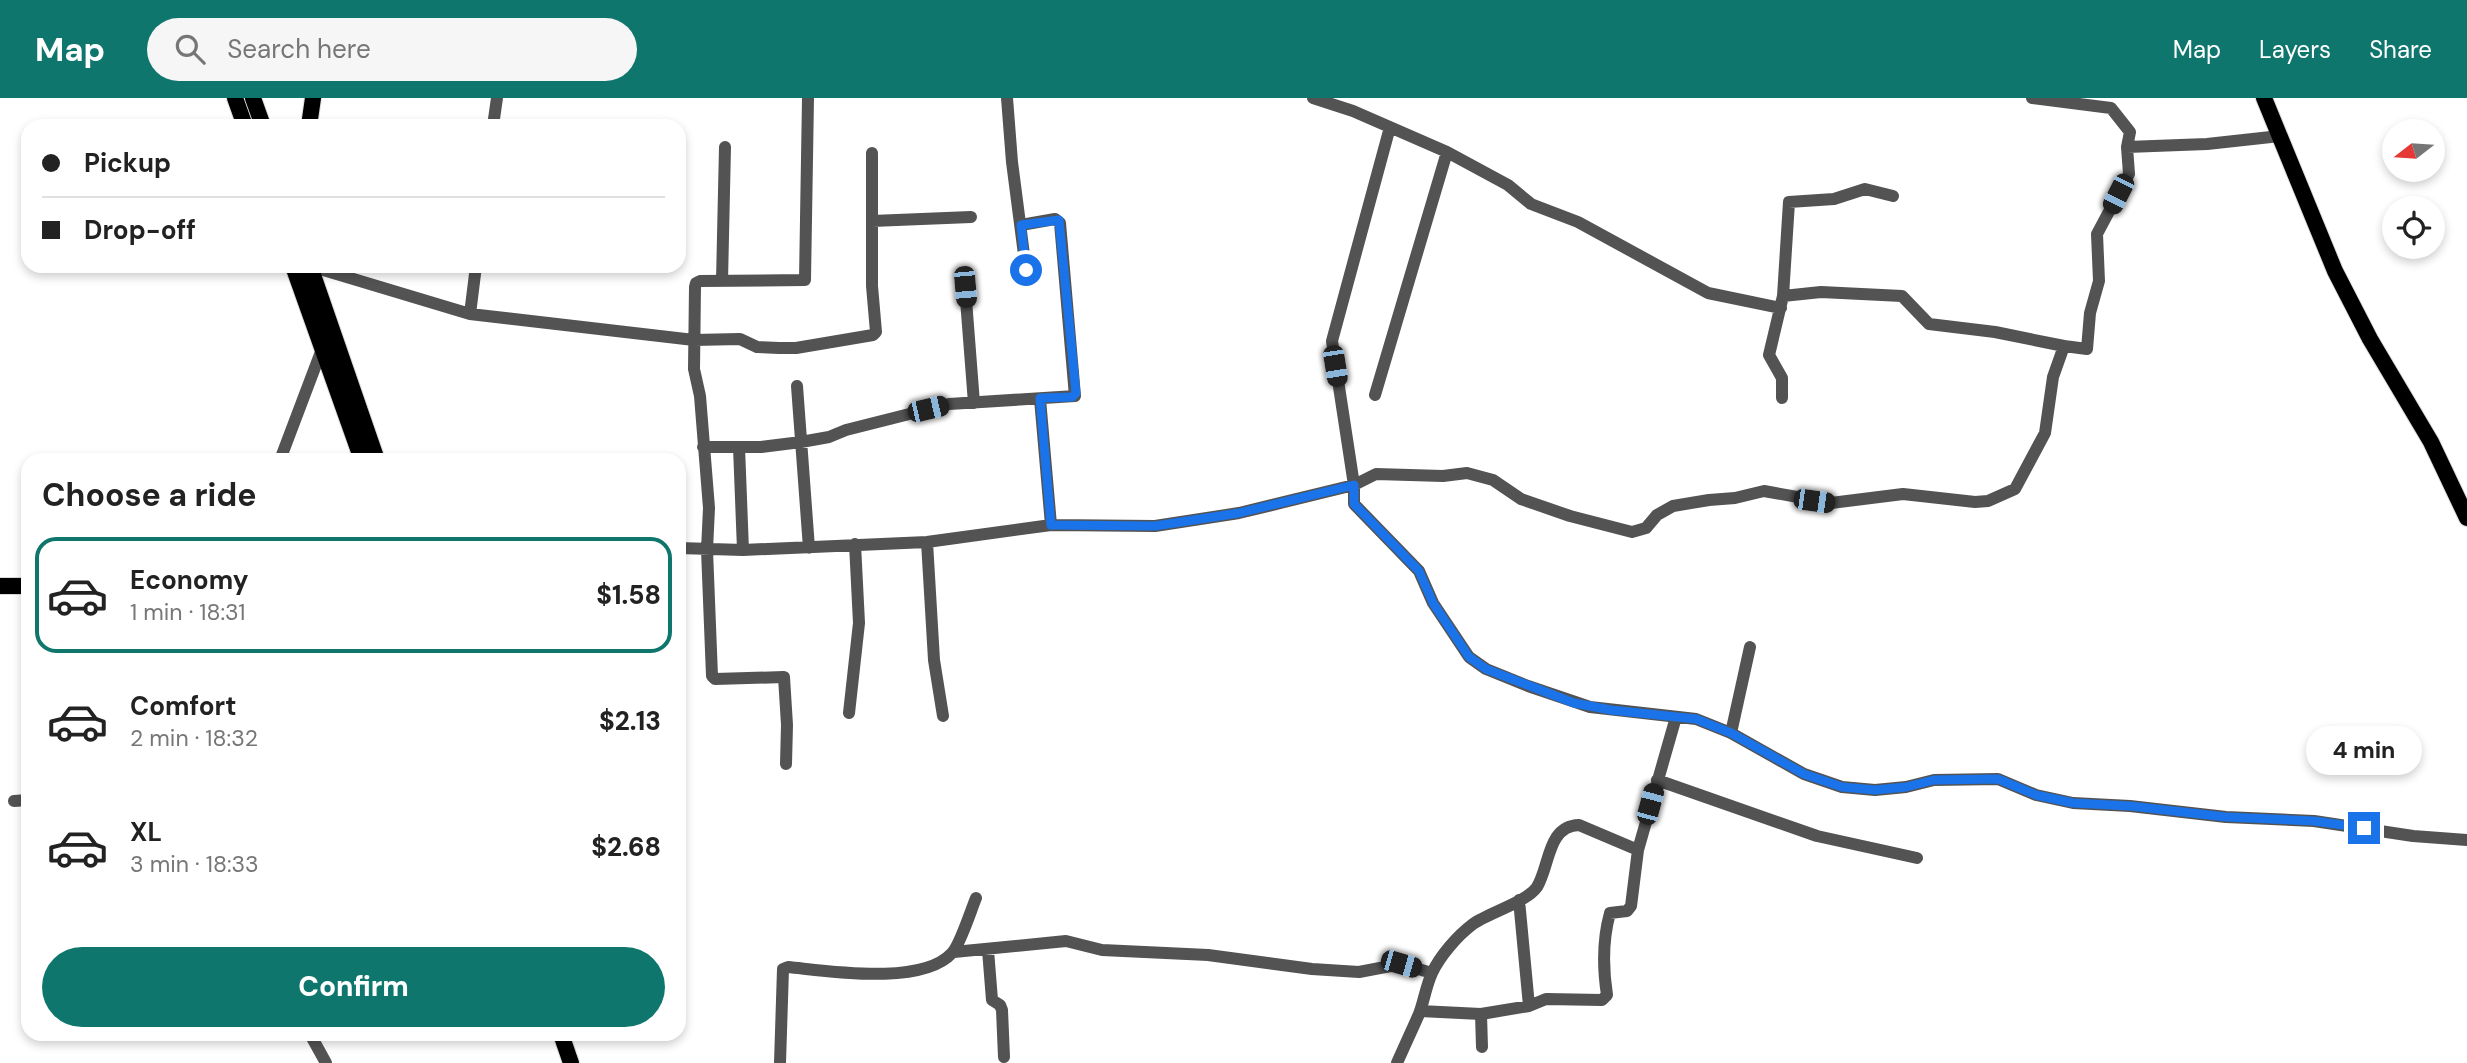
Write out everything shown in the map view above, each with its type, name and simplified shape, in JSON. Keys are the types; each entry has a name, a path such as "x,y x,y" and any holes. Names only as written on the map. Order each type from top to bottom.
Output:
{"main road":[{"path":"235,98 242,119"},
{"path":"253,98 260,119"},
{"path":"310,119 313,98"},
{"path":"2264,98 2335,271 2370,339 2431,442 2467,518"},
{"path":"295,273 359,453"},
{"path":"312,273 375,453"},
{"path":"0,586 21,586"},
{"path":"563,1041 571,1063"}],"street":[{"path":"494,119 497,98"},
{"path":"786,764 784,677 715,679 712,676 709,508 700,396 694,369 694,340 696,283 801,281 806,277 808,98"},
{"path":"1007,98 1026,270"},
{"path":"1312,98 1353,111 1447,152 1508,185 1531,204 1578,222 1708,293 1782,302 1821,292 1902,296 1929,324 1995,332 2087,349 2090,313 2099,281 2097,234 2129,174 2127,147 2130,132 2111,108 2032,98"},
{"path":"1390,127 1332,341 1354,485 1354,504 1419,571 1433,603 1469,657 1486,669 1574,703 1611,710 1696,719 1731,733 1804,774 1842,787 1875,790 1906,787 1934,780 1998,779 2036,795 2073,803 2130,806 2226,817 2314,821 2413,836 2467,840"},
{"path":"2127,147 2207,144 2280,136"},
{"path":"722,281 725,147"},
{"path":"1375,395 1447,152"},
{"path":"333,273 470,314 694,340 740,339 757,347 796,348 875,334 872,153"},
{"path":"1782,398 1782,378 1769,355 1782,302 1789,202 1834,199 1865,189 1893,195"},
{"path":"872,221 971,217"},
{"path":"703,447 761,447 802,442 949,404 1072,397 1076,393 1060,223 1055,219 1021,225"},
{"path":"470,314 475,273"},
{"path":"965,287 974,402"},
{"path":"686,548 743,550 927,542 1051,525 1155,526 1239,513 1354,485 1377,474 1443,476 1467,473 1493,480 1521,499 1570,516 1632,532 1646,528 1657,515 1673,506 1735,498 1763,491 1831,503 1874,500 1903,494 1988,501 2015,489 2045,433 2053,377 2064,346"},
{"path":"283,453 322,349"},
{"path":"797,386 809,548"},
{"path":"1040,398 1051,525"},
{"path":"739,447 743,550"},
{"path":"927,542 934,660 943,716"},
{"path":"849,713 859,623 855,544"},
{"path":"1731,733 1750,647"},
{"path":"1420,1011 1481,1014 1530,1006 1546,999 1602,1000 1607,995 1606,927 1610,913 1627,911 1631,906 1638,850 1676,717"},
{"path":"1657,780 1817,836 1917,858"},
{"path":"14,801 21,800"},
{"path":"1397,1063 1420,1011 1432,973 1449,948 1473,924 1519,901 1537,888 1547,856 1560,832 1568,825 1579,825 1638,850"},
{"path":"779,1063 783,969 788,967 836,972 905,973 932,968 954,952 976,898"},
{"path":"1519,901 1530,1006"},
{"path":"954,952 1066,941 1102,950 1208,956 1359,972 1401,964 1432,973"},
{"path":"988,950 992,1000 1000,1005 1002,1010 1004,1057"},
{"path":"1481,1014 1482,1047"},
{"path":"314,1041 327,1063"}],"route":[{"path":"1026,270 1021,225 1059,220 1076,393 1072,397 1040,398 1051,525 1155,526 1239,513 1354,485 1354,504 1419,571 1433,603 1469,657 1486,669 1574,703 1611,710 1696,719 1731,733 1804,774 1842,787 1875,790 1906,787 1934,780 1998,779 2036,795 2073,803 2130,806 2226,817 2314,821 2364,828"}]}
